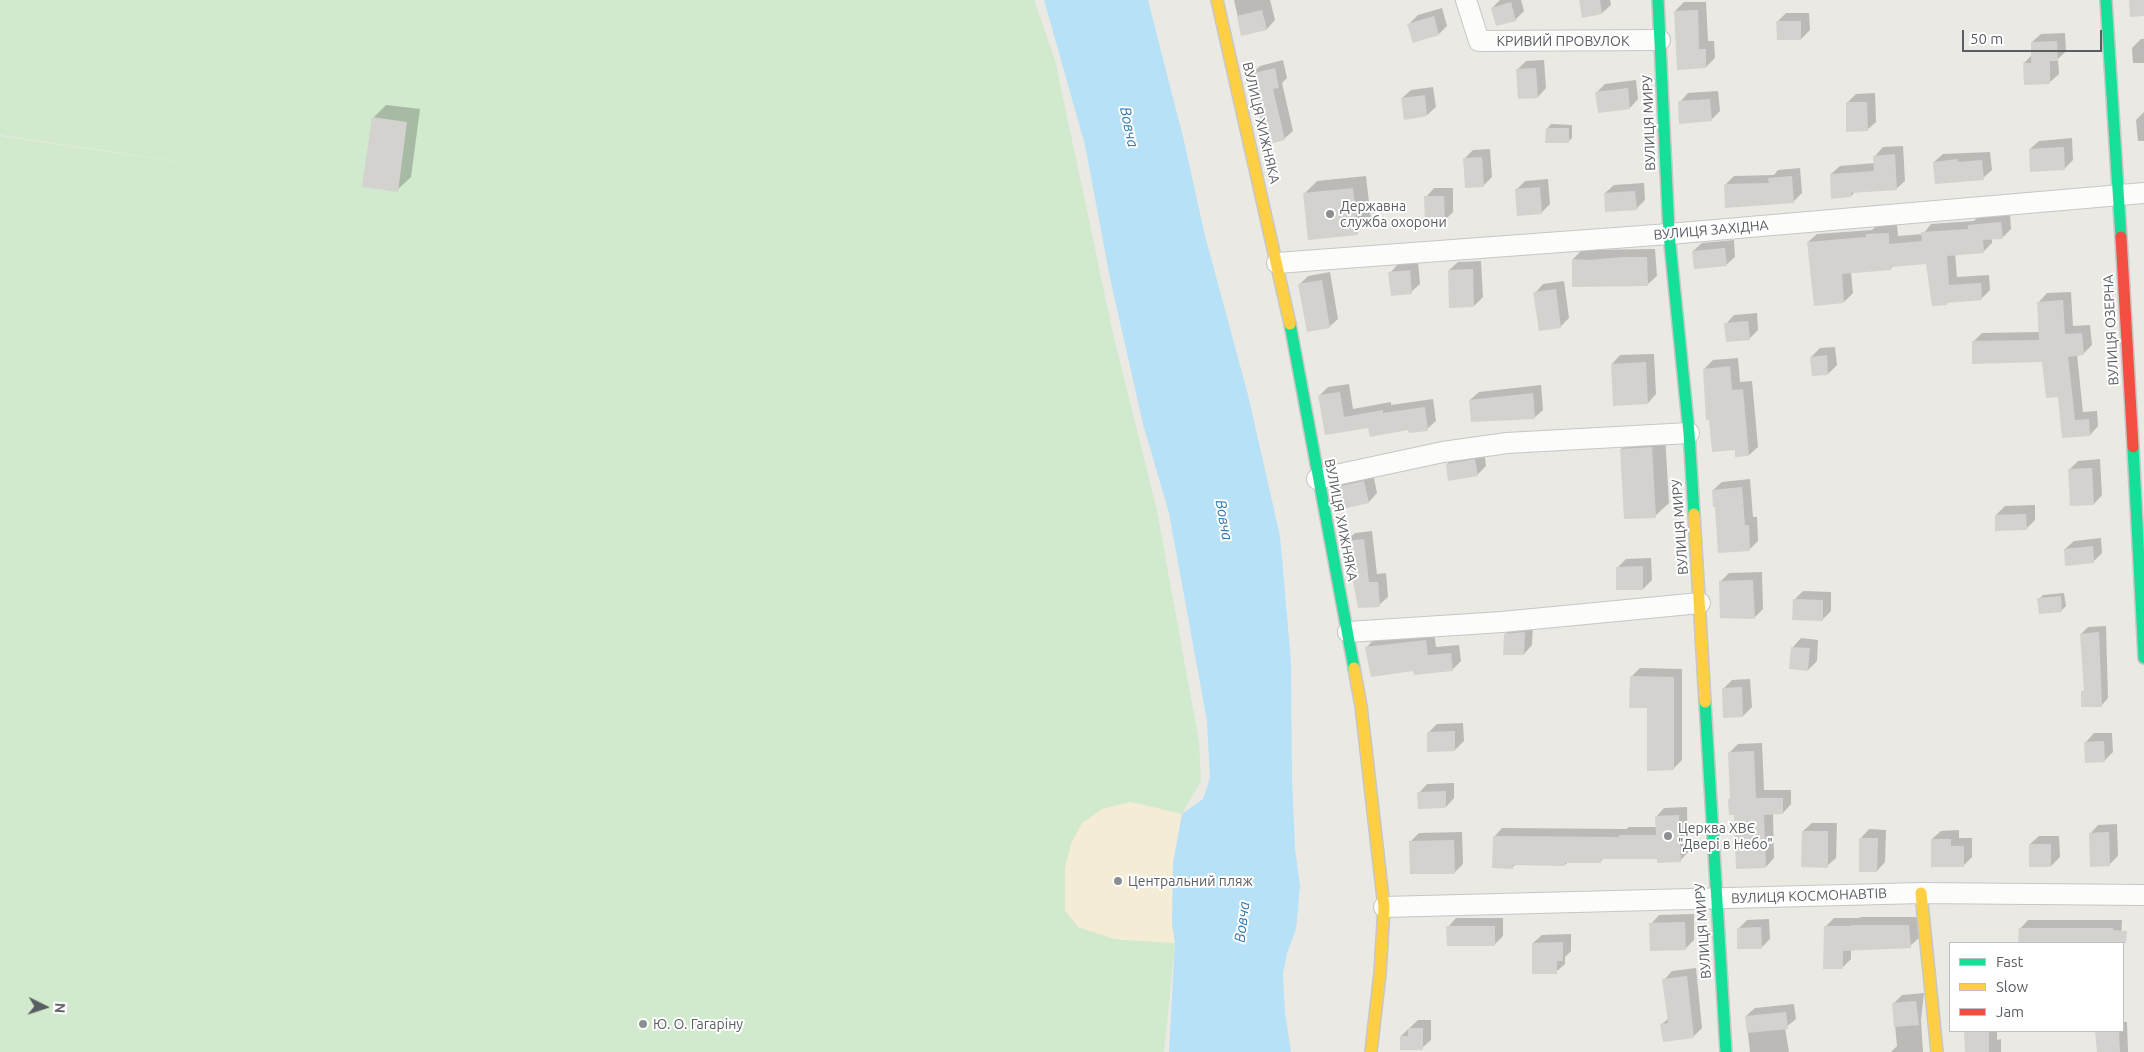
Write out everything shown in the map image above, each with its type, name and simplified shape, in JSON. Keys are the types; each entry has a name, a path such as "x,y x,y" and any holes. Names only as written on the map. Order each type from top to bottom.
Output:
{"street":[{"name":"ВУЛИЦЯ ХИЖНЯКА","path":"1218,0 1286,303 1317,479 1361,706 1384,906 1380,973 1371,1052"},
{"name":"КРИВИЙ ПРОВУЛОК","path":"1466,0 1479,41 1660,40"},
{"name":"ВУЛИЦЯ МИРУ","path":"1658,0 1669,234 1689,433 1700,603 1715,899 1726,1052"},
{"name":"ВУЛИЦЯ ОЗЕРНА","path":"2106,0 2119,196 2144,658"},
{"name":"ВУЛИЦЯ ЗАХІДНА","path":"1277,263 1669,234 2144,193"},
{"path":"1317,479 1443,452 1507,443 1689,433"},
{"path":"1348,632 1502,622 1700,603"},
{"path":"1921,893 1937,1052"},
{"name":"ВУЛИЦЯ КОСМОНАВТІВ","path":"1384,906 1921,893 2144,895"}],"green space":[{"path":"0,0 1034,0 1055,60 1112,329 1157,511 1199,742 1201,781 1182,814 1130,802 1114,939 1175,943 1164,1052 0,1052 0,136 329,184 0,135"}],"sand":[{"name":"Центральний пляж","path":"1130,802 1182,814 1173,863 1172,924 1175,943 1114,939 1078,927 1065,911 1065,868 1071,844 1082,823 1102,809"}],"water":[{"name":"Вовча","path":"1044,0 1148,0 1184,141 1205,236 1248,395 1280,536 1291,662 1292,779 1295,848 1300,887 1296,929 1287,953 1283,974 1285,1013 1291,1052 1169,1052 1175,943 1172,924 1173,863 1182,814 1203,799 1210,778 1207,721 1169,513 1143,424 1110,278 1085,145"}],"building":[{"path":"1579,0 1600,0 1602,14 1582,18"},
{"path":"2129,0 2144,0 2144,16 2130,17"},
{"path":"1511,2 1516,21 1496,26 1491,8"},
{"path":"1262,10 1267,30 1241,36 1237,16"},
{"path":"1698,10 1699,49 1706,49 1706,68 1677,70 1674,11"},
{"path":"1434,16 1439,35 1413,43 1407,24"},
{"path":"1776,21 1801,21 1801,40 1777,40"},
{"path":"2057,41 2058,61 2050,61 2050,84 2024,85 2023,63 2031,63 2031,42"},
{"path":"1275,68 1279,88 1273,89 1285,140 1266,145 1250,74"},
{"path":"1536,68 1538,98 1518,99 1516,69"},
{"path":"1628,88 1630,109 1598,113 1595,92"},
{"path":"1425,95 1427,116 1404,120 1401,98"},
{"path":"1710,99 1712,121 1679,124 1678,101"},
{"path":"1846,102 1867,102 1868,131 1846,132"},
{"path":"372,117 407,122 398,192 362,187"},
{"path":"1546,128 1569,128 1569,143 1545,143"},
{"path":"2064,147 2065,170 2030,172 2029,149"},
{"path":"1895,154 1897,190 1851,193 1851,197 1831,199 1830,174 1874,171 1873,156"},
{"path":"1482,157 1484,187 1465,188 1463,158"},
{"path":"1958,159 1958,162 1982,160 1984,180 1935,184 1933,162"},
{"path":"1792,176 1794,203 1725,208 1724,184 1769,183 1768,178"},
{"path":"1540,187 1542,214 1517,216 1515,189"},
{"name":"Державна служба охорони","path":"1353,188 1358,235 1308,240 1303,193"},
{"path":"1635,191 1637,210 1605,212 1604,193"},
{"path":"1424,196 1444,196 1445,222 1425,223"},
{"path":"2001,222 2003,239 1983,240 1984,253 1947,256 1949,285 1981,283 1982,300 1932,306 1926,264 1891,267 1891,270 1842,274 1844,303 1814,306 1807,242 1866,237 1866,234 1889,233 1889,244 1922,241 1921,232 1968,229 1968,225"},
{"path":"1725,248 1727,266 1694,269 1692,251"},
{"path":"1647,257 1648,286 1572,287 1572,259 1590,260"},
{"path":"1473,269 1474,307 1449,308 1448,270"},
{"path":"1410,270 1412,294 1391,296 1388,272"},
{"path":"1322,280 1330,328 1307,332 1298,284"},
{"path":"1556,289 1561,328 1539,331 1533,292"},
{"path":"2063,300 2065,334 2082,333 2084,355 2068,357 2075,420 2089,419 2090,436 2062,438 2058,397 2046,398 2042,362 1972,364 1972,341 2039,340 2037,302"},
{"path":"1748,321 1750,340 1726,342 1724,323"},
{"path":"1827,355 1828,375 1812,376 1810,357"},
{"path":"1646,362 1648,404 1613,406 1611,364"},
{"path":"1730,366 1732,390 1743,389 1749,456 1735,457 1735,450 1712,452 1709,420 1706,420 1703,369"},
{"path":"1340,392 1344,417 1383,410 1383,413 1425,407 1428,431 1409,433 1408,430 1370,437 1368,428 1325,435 1318,395"},
{"path":"1533,393 1535,419 1471,422 1469,400"},
{"path":"1652,447 1656,518 1624,519 1620,449"},
{"path":"1475,459 1478,476 1448,481 1446,464"},
{"path":"2092,468 2094,505 2070,506 2068,469"},
{"path":"1364,481 1369,503 1342,509 1337,487"},
{"path":"1742,487 1745,525 1749,525 1750,551 1718,553 1712,490"},
{"path":"2026,514 2027,530 1995,531 1995,515"},
{"path":"1364,539 1369,582 1378,582 1380,607 1358,608 1345,541"},
{"path":"2093,546 2094,563 2065,566 2064,549"},
{"path":"1643,566 1643,590 1616,590 1616,567"},
{"path":"1753,580 1755,619 1720,618 1719,581"},
{"path":"2061,596 2062,612 2039,614 2037,598"},
{"path":"1793,599 1823,600 1823,621 1792,620"},
{"path":"1525,632 1524,655 1503,655 1504,634"},
{"path":"2099,632 2102,707 2081,707 2081,691 2084,691 2080,634"},
{"path":"1426,640 1428,655 1451,653 1453,671 1414,675 1413,671 1371,677 1365,647"},
{"path":"1791,647 1810,648 1808,671 1789,669"},
{"path":"1630,676 1674,677 1674,770 1647,771 1647,708 1629,708"},
{"path":"1742,687 1743,717 1723,718 1722,688"},
{"path":"1455,731 1455,751 1427,752 1427,732"},
{"path":"2104,741 2105,762 2085,763 2084,742"},
{"path":"1754,751 1756,798 1783,798 1783,814 1764,815 1766,868 1736,869 1734,815 1729,815 1728,752"},
{"path":"1446,791 1446,808 1418,809 1417,792"},
{"path":"1679,815 1681,862 1657,863 1657,859 1601,859 1601,863 1565,863 1565,866 1513,865 1513,869 1492,868 1493,836 1619,837 1619,835 1656,835 1655,816"},
{"path":"1802,831 1828,831 1828,868 1801,867"},
{"path":"2109,832 2110,866 2090,867 2089,833"},
{"path":"1859,838 1878,838 1877,872 1859,872"},
{"path":"1931,839 1951,839 1951,846 1964,846 1964,867 1931,867"},
{"path":"1454,840 1455,874 1410,874 1409,841"},
{"path":"2029,844 2051,844 2051,867 2029,867"},
{"path":"1685,922 1686,950 1650,951 1649,923"},
{"path":"1909,925 1911,948 1843,951 1843,969 1823,969 1824,926"},
{"path":"1446,926 1495,926 1495,946 1447,946"},
{"path":"1761,927 1762,949 1737,949 1737,928"},
{"path":"2019,928 2113,928 2113,930 2127,931 2126,943 2018,942"},
{"path":"1563,942 1563,961 1557,961 1557,974 1532,974 1532,943"},
{"path":"1687,976 1694,1038 1663,1042 1660,1024 1668,1023 1662,979"},
{"path":"1916,1001 1919,1025 1894,1027 1892,1003"},
{"path":"1786,1012 1788,1029 1747,1033 1745,1016"},
{"path":"1408,1028 1423,1028 1423,1050 1400,1050 1400,1036 1408,1036"},
{"path":"1964,1032 1989,1032 1989,1052 1965,1052"},
{"path":"2095,1032 2119,1032 2120,1052 2097,1052"}],"traffic: fast":[{"path":"1658,0 1669,234 1689,433 1694,514"},
{"path":"2106,0 2121,237"},
{"path":"1290,324 1354,668"},
{"path":"2133,447 2144,658"},
{"path":"1705,702 1726,1052"}],"traffic: slow":[{"path":"1217,0 1290,324"},
{"path":"1694,514 1705,702"},
{"path":"1354,668 1361,706 1384,907 1380,973 1371,1052"},
{"path":"1921,893 1937,1052"}],"traffic: jam":[{"path":"2121,237 2133,447"}],"place":[{"name":"Державна служба охорони","path":"1330,214"},
{"name":"Церква ХВЄ \"Двері в Небо\"","path":"1668,836"},
{"name":"Центральний пляж","path":"1118,881"},
{"name":"Ю. О. Гагаріну","path":"643,1024"}]}
